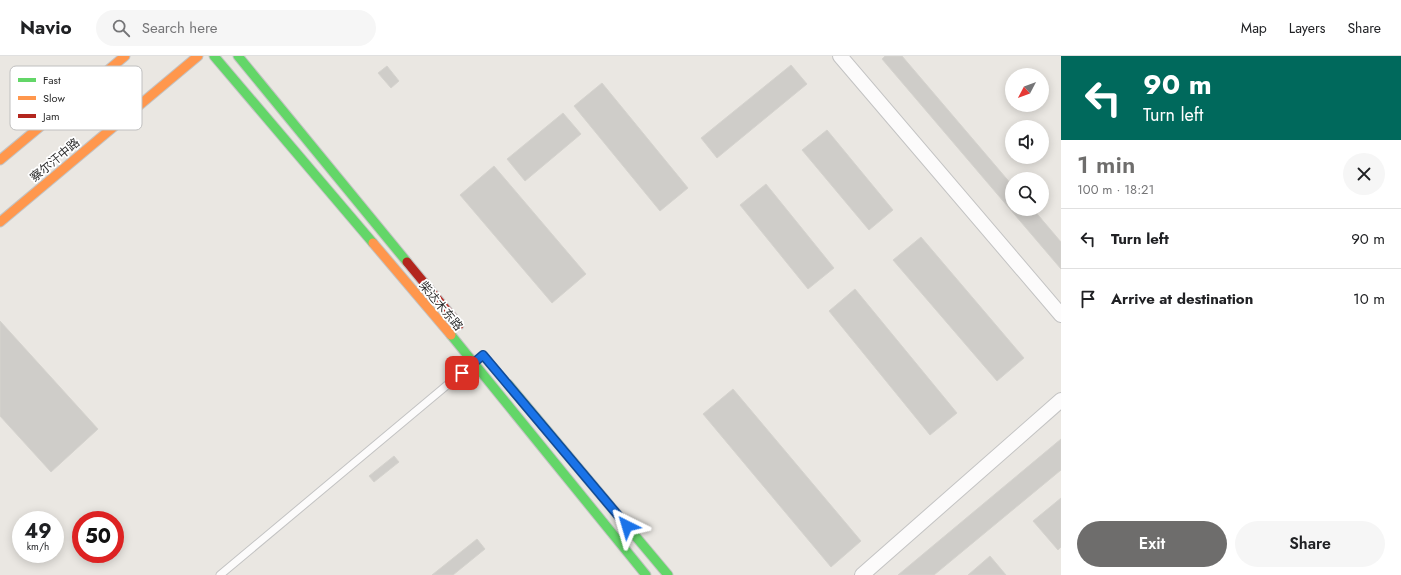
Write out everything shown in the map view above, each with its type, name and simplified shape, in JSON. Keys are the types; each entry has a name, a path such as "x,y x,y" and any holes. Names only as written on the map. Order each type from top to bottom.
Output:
{"main road":[{"path":"113,66 125,56"},
{"name":"察尔汗中路","path":"142,103 198,56"},
{"name":"柴达木东路","path":"214,56 474,363 646,575"},
{"name":"柴达木东路","path":"238,56 463,331"},
{"path":"0,160 36,130"},
{"name":"察尔汗中路","path":"0,222 110,130"},
{"path":"504,379 668,575"}],"street":[{"path":"840,56 1061,315"},
{"path":"862,575 1061,400"}],"lane":[{"path":"220,575 483,355"}],"building":[{"path":"885,56 902,56 1005,177 1005,203 882,59"},
{"path":"791,65 807,84 717,158 701,138"},
{"path":"387,66 399,81 391,88 378,73"},
{"path":"602,83 688,188 660,211 574,106"},
{"path":"563,113 581,134 525,181 507,159"},
{"path":"827,130 893,210 869,230 802,150"},
{"path":"494,166 586,274 552,303 460,195"},
{"path":"766,184 834,268 808,289 740,205"},
{"path":"1016,216 1039,216 1061,242 1061,269"},
{"path":"921,237 1024,358 997,381 893,260"},
{"path":"855,289 957,413 930,435 829,311"},
{"path":"0,321 98,429 51,472 0,416"},
{"path":"733,389 861,541 831,567 703,414"},
{"path":"1061,439 1061,470 934,575 898,575"},
{"path":"394,456 399,462 374,482 369,476"},
{"path":"1061,498 1061,547 1058,550 1033,521"},
{"path":"477,539 485,549 453,575 432,575"},
{"path":"990,556 1006,575 968,575"}],"traffic: fast":[{"path":"214,56 373,243"},
{"path":"238,56 407,262"},
{"path":"451,335 646,575"},
{"path":"508,384 668,575"}],"traffic: slow":[{"path":"113,66 125,56"},
{"path":"142,103 198,56"},
{"path":"0,160 36,130"},
{"path":"0,222 110,130"},
{"path":"373,243 451,335"}],"traffic: jam":[{"path":"407,262 459,325"}],"route":[{"path":"462,373 483,355 627,526"}]}
